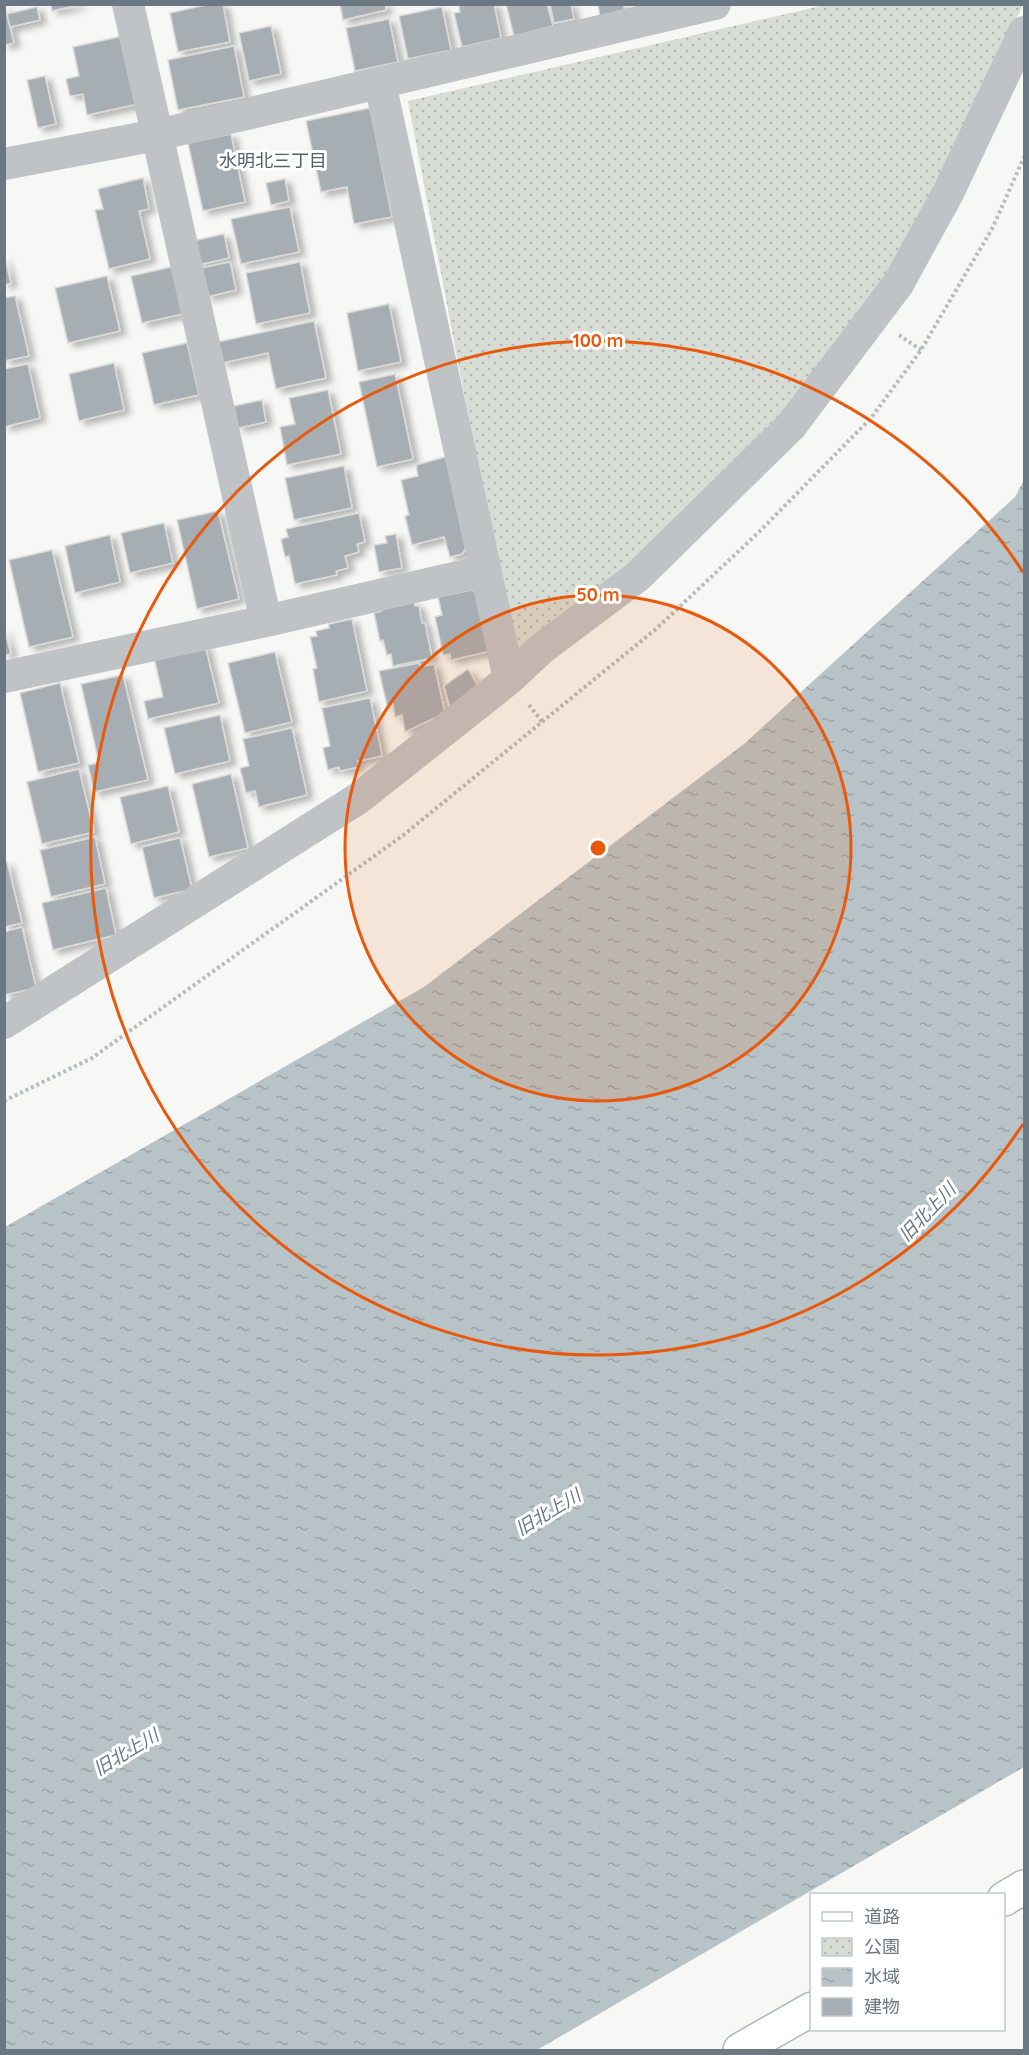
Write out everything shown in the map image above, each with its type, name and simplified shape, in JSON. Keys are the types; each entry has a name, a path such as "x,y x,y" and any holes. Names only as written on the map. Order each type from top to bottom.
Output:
{"street":[{"path":"128,4 266,621"},
{"path":"4,164 157,135 715,4"},
{"path":"4,1023 359,798 509,679 541,649 638,577 791,426 898,284 948,193 1024,32"},
{"path":"380,83 509,679"},
{"path":"4,677 266,621 484,571"},
{"path":"1005,1898 1024,1887"},
{"path":"740,2050 810,2011"}],"green space":[{"path":"825,5 1023,5 889,279 797,401 613,579 517,649 475,451 408,101"}],"water":[{"name":"旧北上川","path":"1024,480 1024,1767 537,2050 5,2050 5,1227 424,987 744,744 1015,497"}],"building":[{"path":"4,4 14,43 4,45"},
{"path":"51,4 82,4 52,11"},
{"path":"210,4 223,4 230,42 178,52 170,13"},
{"path":"340,4 385,4 386,10 343,20"},
{"path":"494,4 501,38 462,47 454,13 460,12 459,6"},
{"path":"506,4 547,4 553,26 514,36"},
{"path":"550,4 571,4 574,19 554,23"},
{"path":"598,4 623,4 625,13 600,18"},
{"path":"37,7 40,20 10,27 7,14"},
{"path":"442,7 451,50 408,59 399,16"},
{"path":"389,19 398,62 355,71 346,28"},
{"path":"271,26 281,74 249,81 239,33"},
{"path":"123,36 138,104 87,115 83,94 70,96 66,79 79,76 73,47"},
{"path":"234,46 244,97 178,110 168,60"},
{"path":"45,76 56,124 38,128 27,80"},
{"path":"370,108 392,217 354,224 347,187 321,192 306,121"},
{"path":"231,134 245,202 203,211 188,143"},
{"path":"143,178 149,209 139,211 150,259 109,269 95,210 103,209 98,189"},
{"path":"285,179 289,201 271,205 266,183"},
{"path":"290,207 299,252 241,264 231,219"},
{"path":"224,234 229,258 198,265 193,241"},
{"path":"4,256 11,283 4,285"},
{"path":"230,262 236,290 207,297 201,268"},
{"path":"300,262 310,313 256,324 246,273"},
{"path":"176,266 187,313 142,323 131,276"},
{"path":"107,276 120,331 68,343 55,288"},
{"path":"15,296 29,356 4,361 4,298"},
{"path":"389,304 401,362 358,371 347,313"},
{"path":"314,321 326,378 276,389 268,353 222,363 218,342"},
{"path":"187,343 199,395 154,405 142,353"},
{"path":"114,363 124,410 79,421 69,374"},
{"path":"28,364 40,418 4,427 4,369"},
{"path":"395,374 413,459 377,467 359,382"},
{"path":"328,390 341,454 287,465 280,427 295,424 289,398"},
{"path":"262,400 266,422 238,428 234,406"},
{"path":"449,456 470,542 462,554 450,557 444,537 412,545 405,516 409,515 401,480 418,476 416,465"},
{"path":"344,466 352,508 294,520 285,478"},
{"path":"218,511 239,599 197,609 177,520"},
{"path":"359,513 365,542 357,544 359,552 345,556 348,568 336,571 337,575 295,584 289,556 285,557 281,539 288,537 286,529"},
{"path":"164,523 173,563 130,573 121,533"},
{"path":"396,534 402,568 379,572 374,545 387,543 385,536"},
{"path":"110,535 120,582 75,593 65,546"},
{"path":"52,550 73,637 29,647 9,560"},
{"path":"472,590 480,595 491,651 451,660 450,654 443,655 435,617 442,615 438,597"},
{"path":"414,602 415,606 419,606 422,623 425,623 432,658 393,666 391,654 387,655 383,640 380,641 374,613 382,611 381,609"},
{"path":"352,619 367,691 319,702 313,669 317,668 310,637 317,636 316,631 329,628 329,624"},
{"path":"4,629 11,654 4,655"},
{"path":"205,645 219,703 148,719 144,701 163,697 154,657"},
{"path":"275,652 292,722 245,733 228,663"},
{"path":"419,663 420,667 434,664 445,713 405,732 402,715 395,717 393,704 387,705 379,671"},
{"path":"468,669 480,689 451,711 444,686"},
{"path":"123,675 148,780 94,792 88,765 99,763 81,684"},
{"path":"60,683 79,763 38,772 20,693"},
{"path":"370,698 382,756 358,761 359,767 340,771 339,767 328,770 323,748 330,746 322,708"},
{"path":"220,715 230,761 175,774 164,728"},
{"path":"292,728 307,795 259,807 255,791 246,793 240,768 249,766 243,739"},
{"path":"79,769 94,832 42,844 27,782"},
{"path":"231,774 248,848 209,857 192,784"},
{"path":"168,786 179,832 131,844 120,797"},
{"path":"95,837 105,884 51,897 40,850"},
{"path":"180,838 192,889 154,898 142,847"},
{"path":"4,862 7,862 22,923 4,927"},
{"path":"106,888 116,935 53,950 42,903"},
{"path":"22,927 36,988 4,995 4,932"}],"district":[{"name":"水明北三丁目","path":"273,160"}]}
